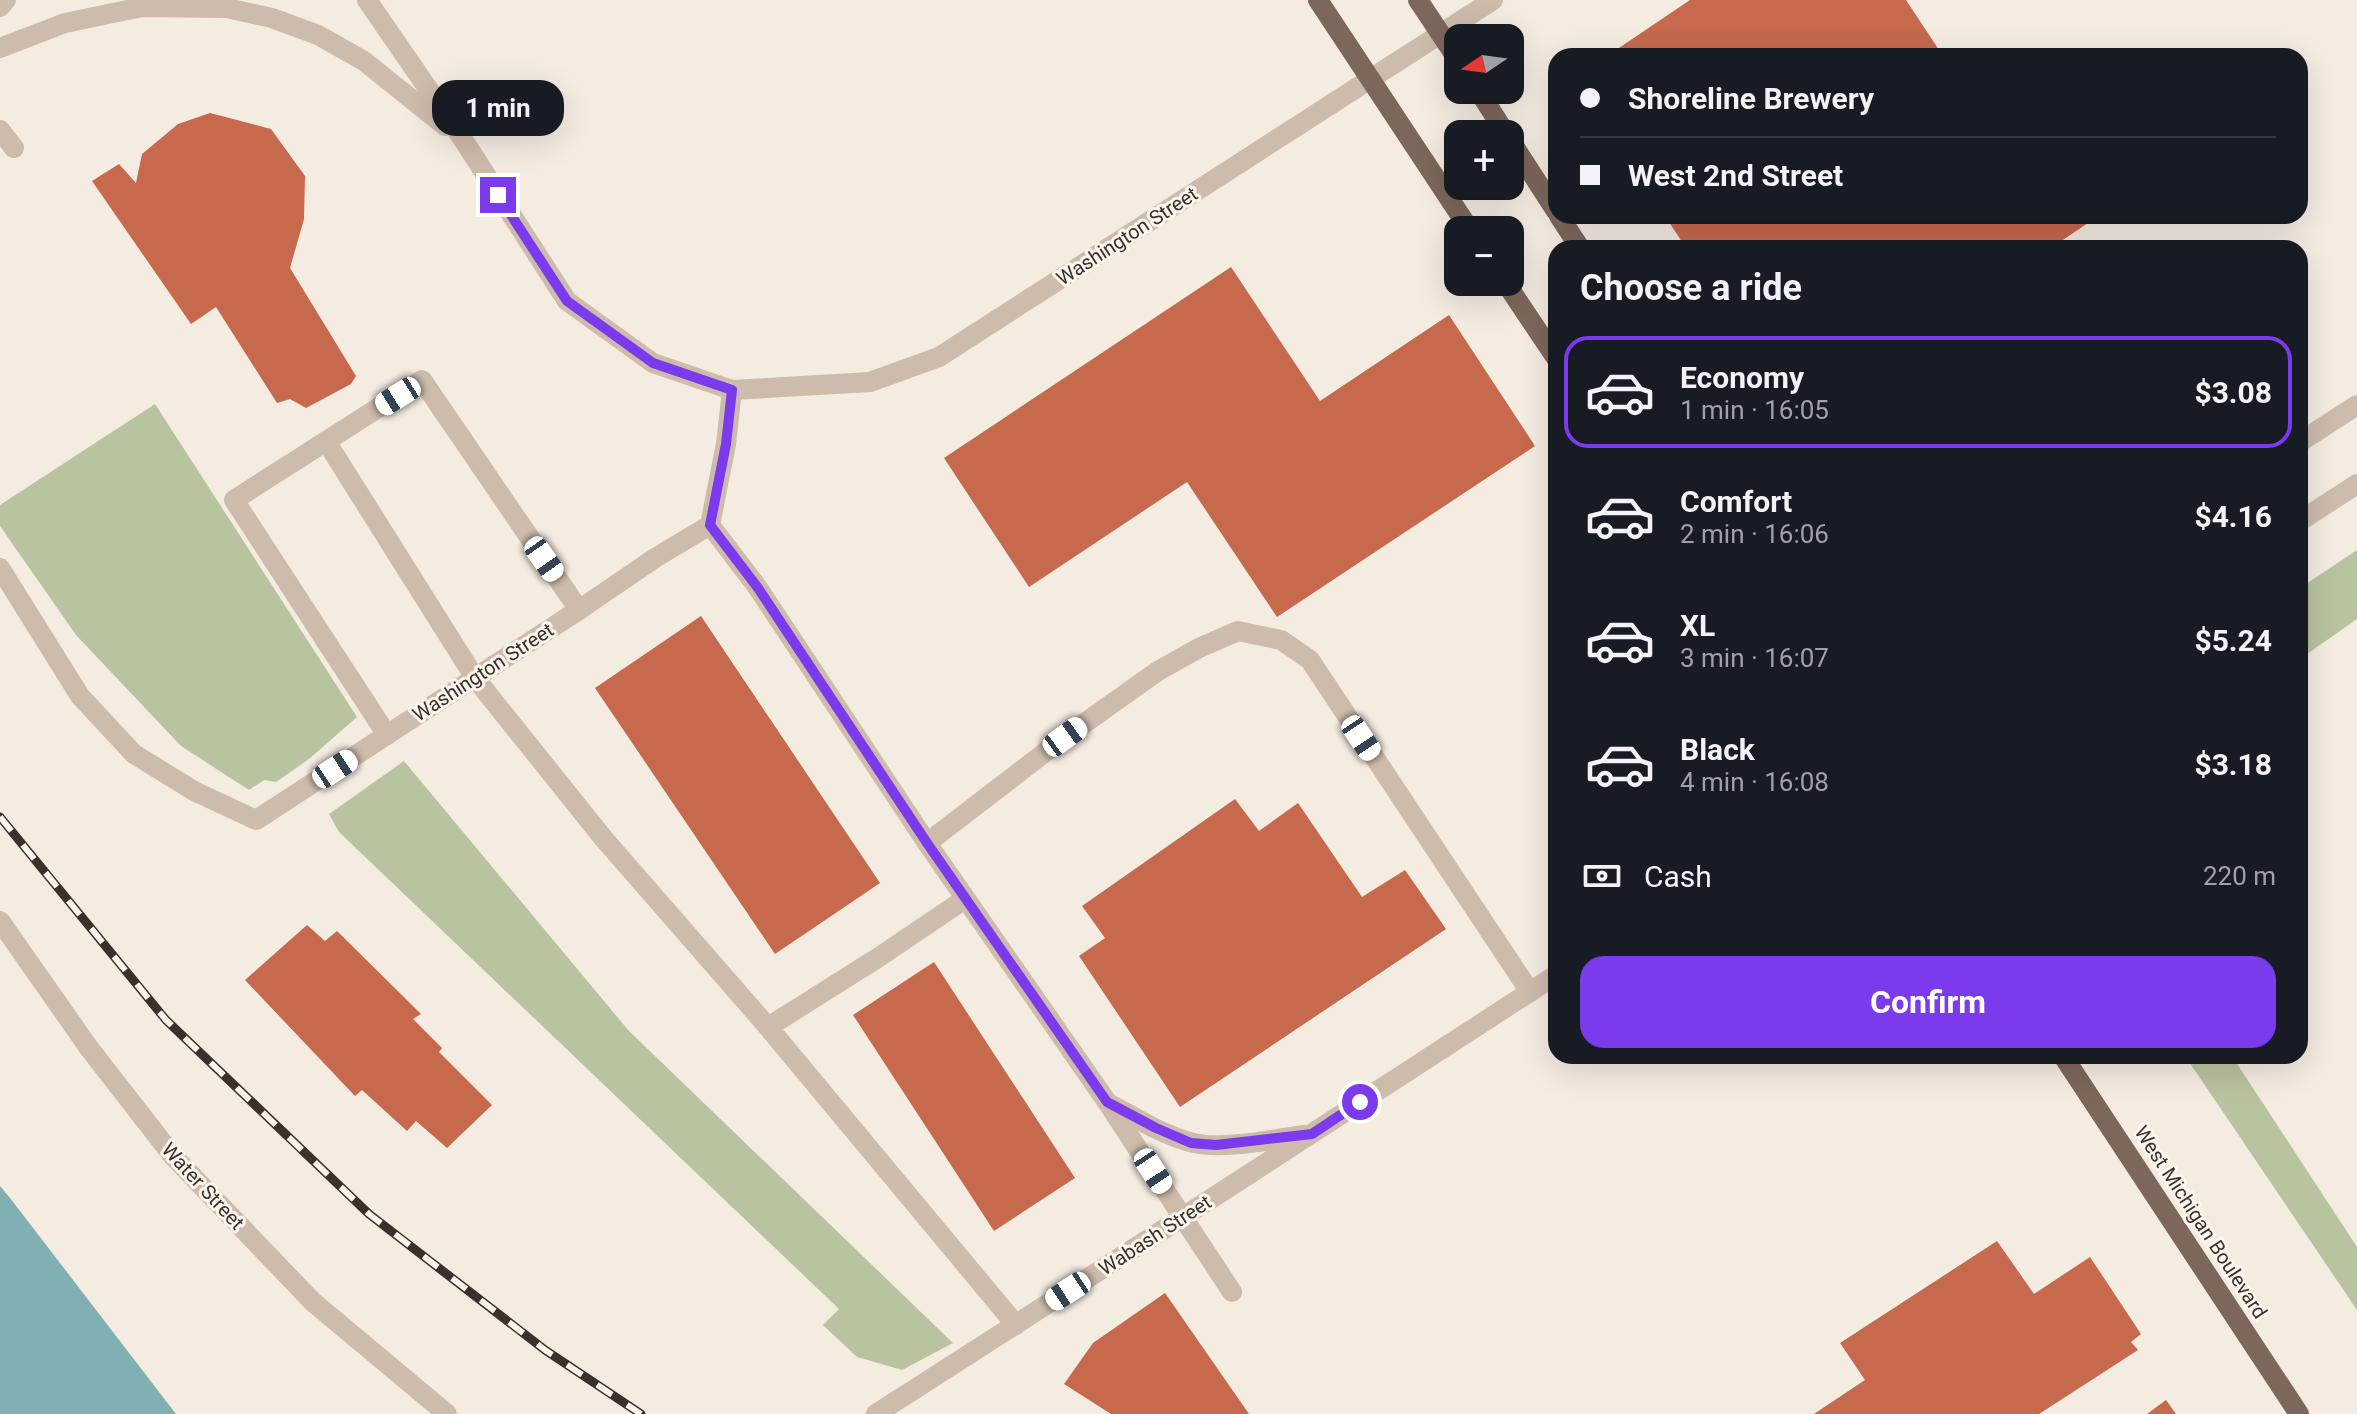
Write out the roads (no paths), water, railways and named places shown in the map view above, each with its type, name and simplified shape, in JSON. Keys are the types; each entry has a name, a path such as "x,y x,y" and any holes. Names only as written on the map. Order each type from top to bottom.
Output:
{"main road":[{"path":"1318,0 1461,216"},
{"path":"1418,0 1444,39"},
{"path":"1524,162 1548,199"},
{"path":"1514,296 1548,346"},
{"name":"West Michigan Boulevard","path":"2068,1064 2299,1414"}],"street":[{"path":"0,7 6,0"},
{"path":"367,0 464,141 567,301 653,363 732,390 726,444 710,525 766,601 965,899 1107,1102 1232,1292"},
{"name":"Washington Street","path":"732,390 870,382 939,357 1493,0"},
{"path":"0,48 65,23 142,7 214,7 272,18 318,35 364,61 464,141"},
{"path":"0,130 14,148"},
{"path":"387,735 234,500 422,380 579,610"},
{"path":"2308,437 2357,405"},
{"path":"326,441 475,678 604,839 768,1027 1016,1325"},
{"path":"2308,516 2357,484"},
{"name":"Washington Street","path":"0,568 80,696 134,754 194,791 256,820 710,525"},
{"path":"927,843 1065,737 1158,671 1238,631 1281,640 1310,660 1530,992"},
{"path":"768,1027 965,899"},
{"name":"Water Street","path":"0,921 89,1048 173,1156 313,1302 447,1414"},
{"name":"Wabash Street","path":"876,1414 1548,980"},
{"name":"Wabash Street","path":"1107,1102 1191,1143 1216,1145 1312,1134"}],"water":[{"path":"0,1186 10,1198 176,1414 0,1414"}],"railway":[{"path":"0,817 166,1020 369,1214 545,1350 641,1414"}]}
